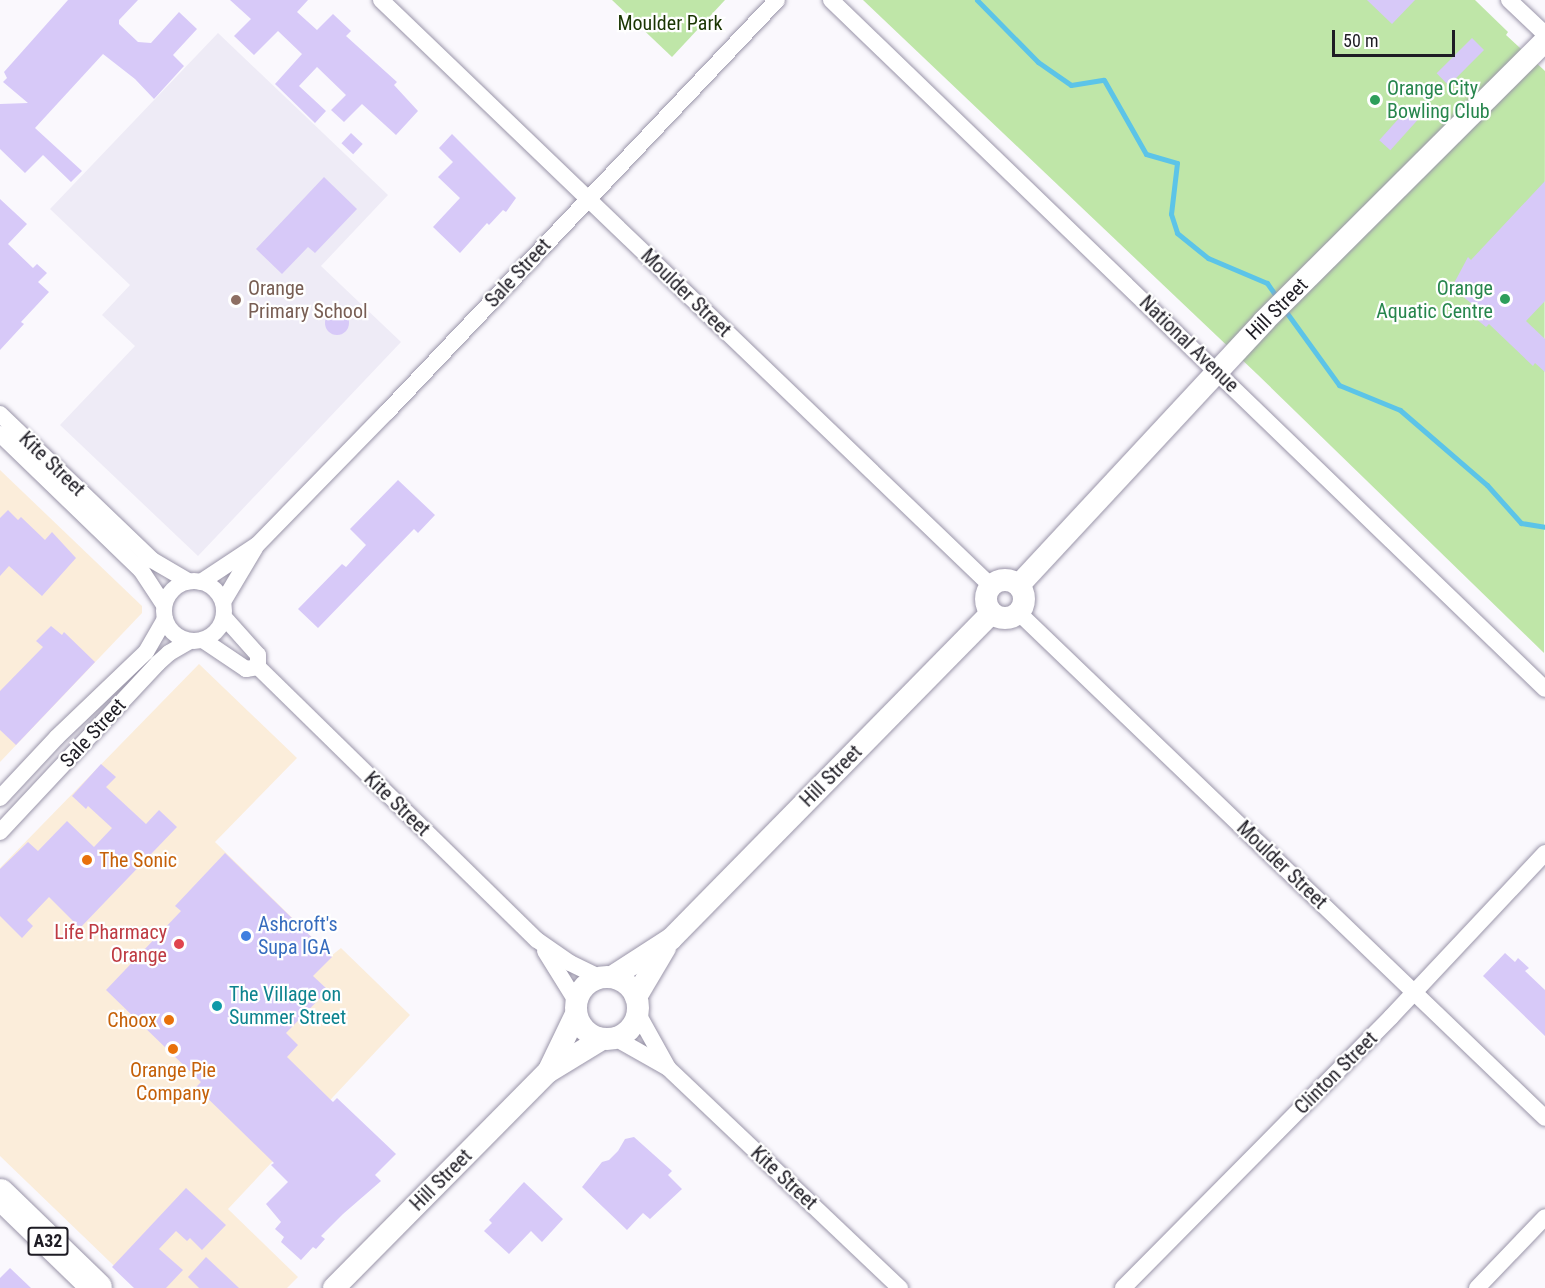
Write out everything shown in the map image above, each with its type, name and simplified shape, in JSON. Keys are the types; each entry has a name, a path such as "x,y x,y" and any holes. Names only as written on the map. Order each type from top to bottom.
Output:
{"highway":[{"name":"A32","path":"0,1194 97,1288"},
{"name":"A32","path":"0,1220 70,1288"}],"street":[{"name":"Moulder Street","path":"381,0 991,586"},
{"name":"Sale Street","path":"194,581 257,545 777,0"},
{"name":"National Avenue","path":"831,0 1545,689"},
{"path":"1509,0 1545,34"},
{"name":"Hill Street","path":"1018,585 1274,311 1545,41"},
{"name":"Kite Street","path":"0,414 152,560 194,581"},
{"name":"Kite Street","path":"0,434 141,570 165,612"},
{"name":"Sale Street","path":"224,610 257,545"},
{"path":"1008,580 1018,585 1024,595 1019,613 1002,618 992,613 986,602 991,586 1008,580"},
{"path":"194,581 218,593 224,610 217,632 196,641 174,634 165,612 173,590 194,581"},
{"name":"Kite Street","path":"224,610 258,655 258,667 537,940 570,963 606,977"},
{"name":"Sale Street","path":"0,798 57,737 146,652 165,612"},
{"name":"Hill Street","path":"606,977 671,939 992,613"},
{"name":"Moulder Street","path":"1019,613 1545,1118"},
{"name":"Sale Street","path":"0,832 159,663 196,641"},
{"name":"Kite Street","path":"196,641 246,669 258,667"},
{"name":"Clinton Street","path":"1123,1288 1414,992 1545,854"},
{"name":"Hill Street","path":"637,1006 671,939"},
{"name":"Kite Street","path":"537,940 576,1008"},
{"path":"606,977 622,981 637,1006 630,1029 609,1039 585,1030 576,1008 585,986 606,977"},
{"name":"Kite Street","path":"637,1006 668,1068"},
{"name":"Hill Street","path":"548,1071 576,1008"},
{"name":"Hill Street","path":"333,1288 548,1071 609,1039"},
{"name":"Kite Street","path":"609,1039 668,1068 900,1288"},
{"path":"1477,1288 1545,1217"}],"shaded area":[{"name":"Orange Primary School","path":"218,33 388,195 321,266 401,342 198,556 60,425 135,346 102,315 130,285 50,209"},
{"path":"0,470 142,606 142,613 0,762"},
{"path":"199,664 297,758 215,842 331,956 341,948 410,1015 228,1209 298,1277 287,1288 137,1288 0,1156 0,868"}],"green space":[{"name":"Moulder Park","path":"612,0 725,0 672,57"},
{"path":"863,0 1475,0 1508,32 1506,35 1545,71 1544,653 1257,374"}],"building":[{"path":"68,0 138,0 119,20 119,24 138,42 151,43 179,12 197,29 173,55 184,66 154,99 135,79 103,54 35,128 82,171 71,182 43,155 25,173 0,149 0,104 28,103 3,82 7,78 4,72"},
{"path":"230,0 308,0 297,12 317,30 333,14 351,31 346,36 397,82 394,85 418,111 396,135 362,104 344,122 331,110 346,95 317,67 299,86 326,111 315,123 275,84 302,54 278,31 254,55 234,36 251,19"},
{"path":"1367,0 1415,0 1392,24"},
{"path":"1472,38 1484,50 1449,85 1437,73"},
{"path":"1410,106 1421,116 1390,150 1379,140"},
{"path":"351,133 363,144 353,154 341,143"},
{"path":"452,134 516,198 506,212 503,210 489,225 487,223 460,253 433,227 460,198 438,177 453,162 439,148"},
{"path":"324,177 357,209 315,253 308,247 282,274 256,249"},
{"path":"1545,181 1545,301 1526,321 1545,339 1545,372 1535,363 1533,366 1489,324 1486,327 1475,318 1480,311 1452,287 1468,257 1471,260"},
{"path":"0,199 27,224 8,244 33,268 37,264 47,273 38,282 49,292 21,322 24,324 0,350"},
{"path":"337,311 345,315 349,323 345,331 337,335 329,331 325,323 329,315"},
{"path":"398,480 435,515 418,533 414,529 318,628 298,609 342,564 346,567 366,545 350,529"},
{"path":"8,510 18,520 21,517 45,540 52,532 76,558 42,596 9,566 0,576 0,518"},
{"path":"51,626 62,635 64,632 95,662 16,745 0,730 0,691 43,647 36,641"},
{"path":"101,764 116,777 106,787 146,824 159,810 177,827 80,928 49,897 27,920 33,926 22,938 0,916 0,869 28,842 38,851 67,821 94,847 112,828 88,806 86,809 72,796"},
{"name":"The Village on Summer Street","path":"225,853 332,957 313,976 328,990 286,1033 298,1045 287,1057 333,1102 337,1098 396,1154 375,1175 381,1181 343,1214 321,1236 325,1239 316,1249 313,1247 301,1260 281,1242 284,1237 275,1229 281,1222 266,1204 288,1182 271,1165 274,1163 196,1087 201,1082 106,990 181,911 175,906"},
{"path":"1505,953 1515,962 1518,958 1529,968 1525,971 1545,990 1545,1036 1483,976"},
{"path":"634,1137 672,1171 668,1175 682,1189 650,1219 643,1213 627,1230 582,1187 602,1162 609,1160 618,1151 625,1139"},
{"path":"524,1182 563,1219 542,1242 531,1231 509,1254 484,1231 492,1223 489,1220"},
{"path":"186,1188 226,1225 202,1250 190,1238 187,1241 176,1231 159,1249 183,1270 166,1288 134,1288 112,1267"},
{"path":"206,1257 239,1288 199,1288 188,1277"},
{"path":"10,1268 31,1288 0,1288 0,1278"}],"waterway":[{"path":"977,0 1038,62 1071,85 1104,80 1146,154 1177,163 1171,214 1177,233 1208,258 1267,283 1278,299"},
{"path":"1284,309 1339,385 1400,410 1487,485 1521,523 1545,527"}],"place":[{"name":"Orange City Bowling Club","path":"1375,100"},
{"name":"Orange Aquatic Centre","path":"1505,299"},
{"name":"Orange Primary School","path":"236,300"},
{"name":"The Sonic","path":"87,860"},
{"name":"Ashcroft's Supa IGA","path":"246,936"},
{"name":"Life Pharmacy Orange","path":"179,944"},
{"name":"The Village on Summer Street","path":"217,1006"},
{"name":"Choox","path":"169,1020"},
{"name":"Orange Pie Company","path":"173,1049"}]}
